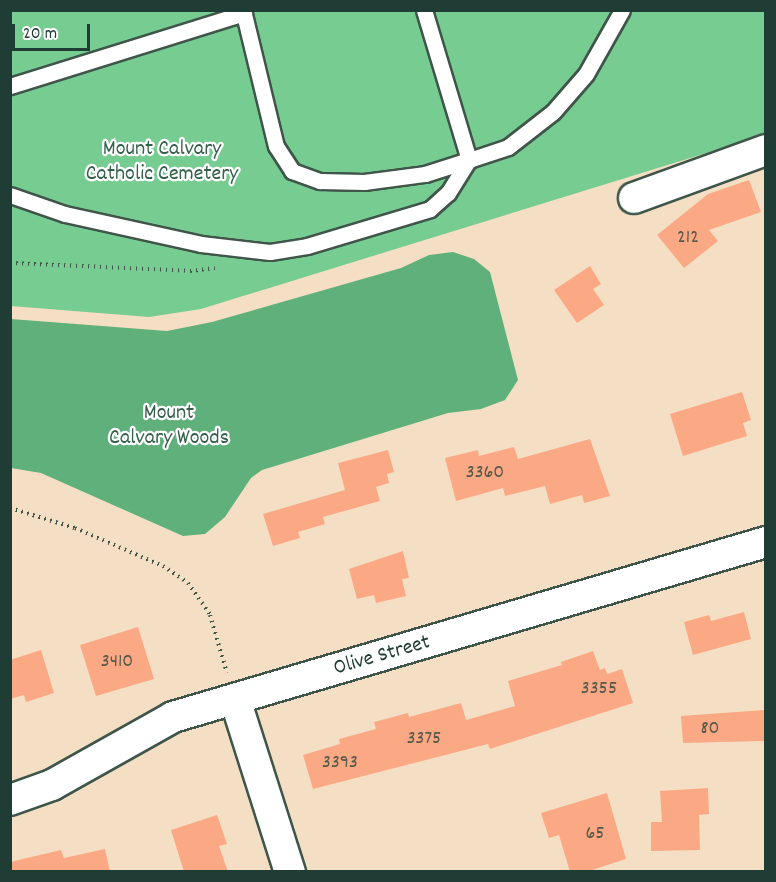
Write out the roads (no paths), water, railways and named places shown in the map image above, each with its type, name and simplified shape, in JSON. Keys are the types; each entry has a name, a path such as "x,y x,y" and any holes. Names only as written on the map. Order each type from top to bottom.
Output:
{"street":[{"path":"634,198 765,150"},
{"name":"Olive Street","path":"10,800 52,785 157,724 765,542"},
{"path":"235,699 290,872"}],"lane":[{"path":"10,195 65,213 167,236 270,252 307,246 430,209 448,193 469,160 424,10"},
{"path":"10,86 243,12 276,146 292,171 320,181 370,182 425,174 508,147 553,112 585,74 622,10"}],"park label":[{"name":"Mount Calvary Catholic Cemetery","path":"162,162"},
{"name":"Mount Calvary Woods","path":"169,426"}]}
